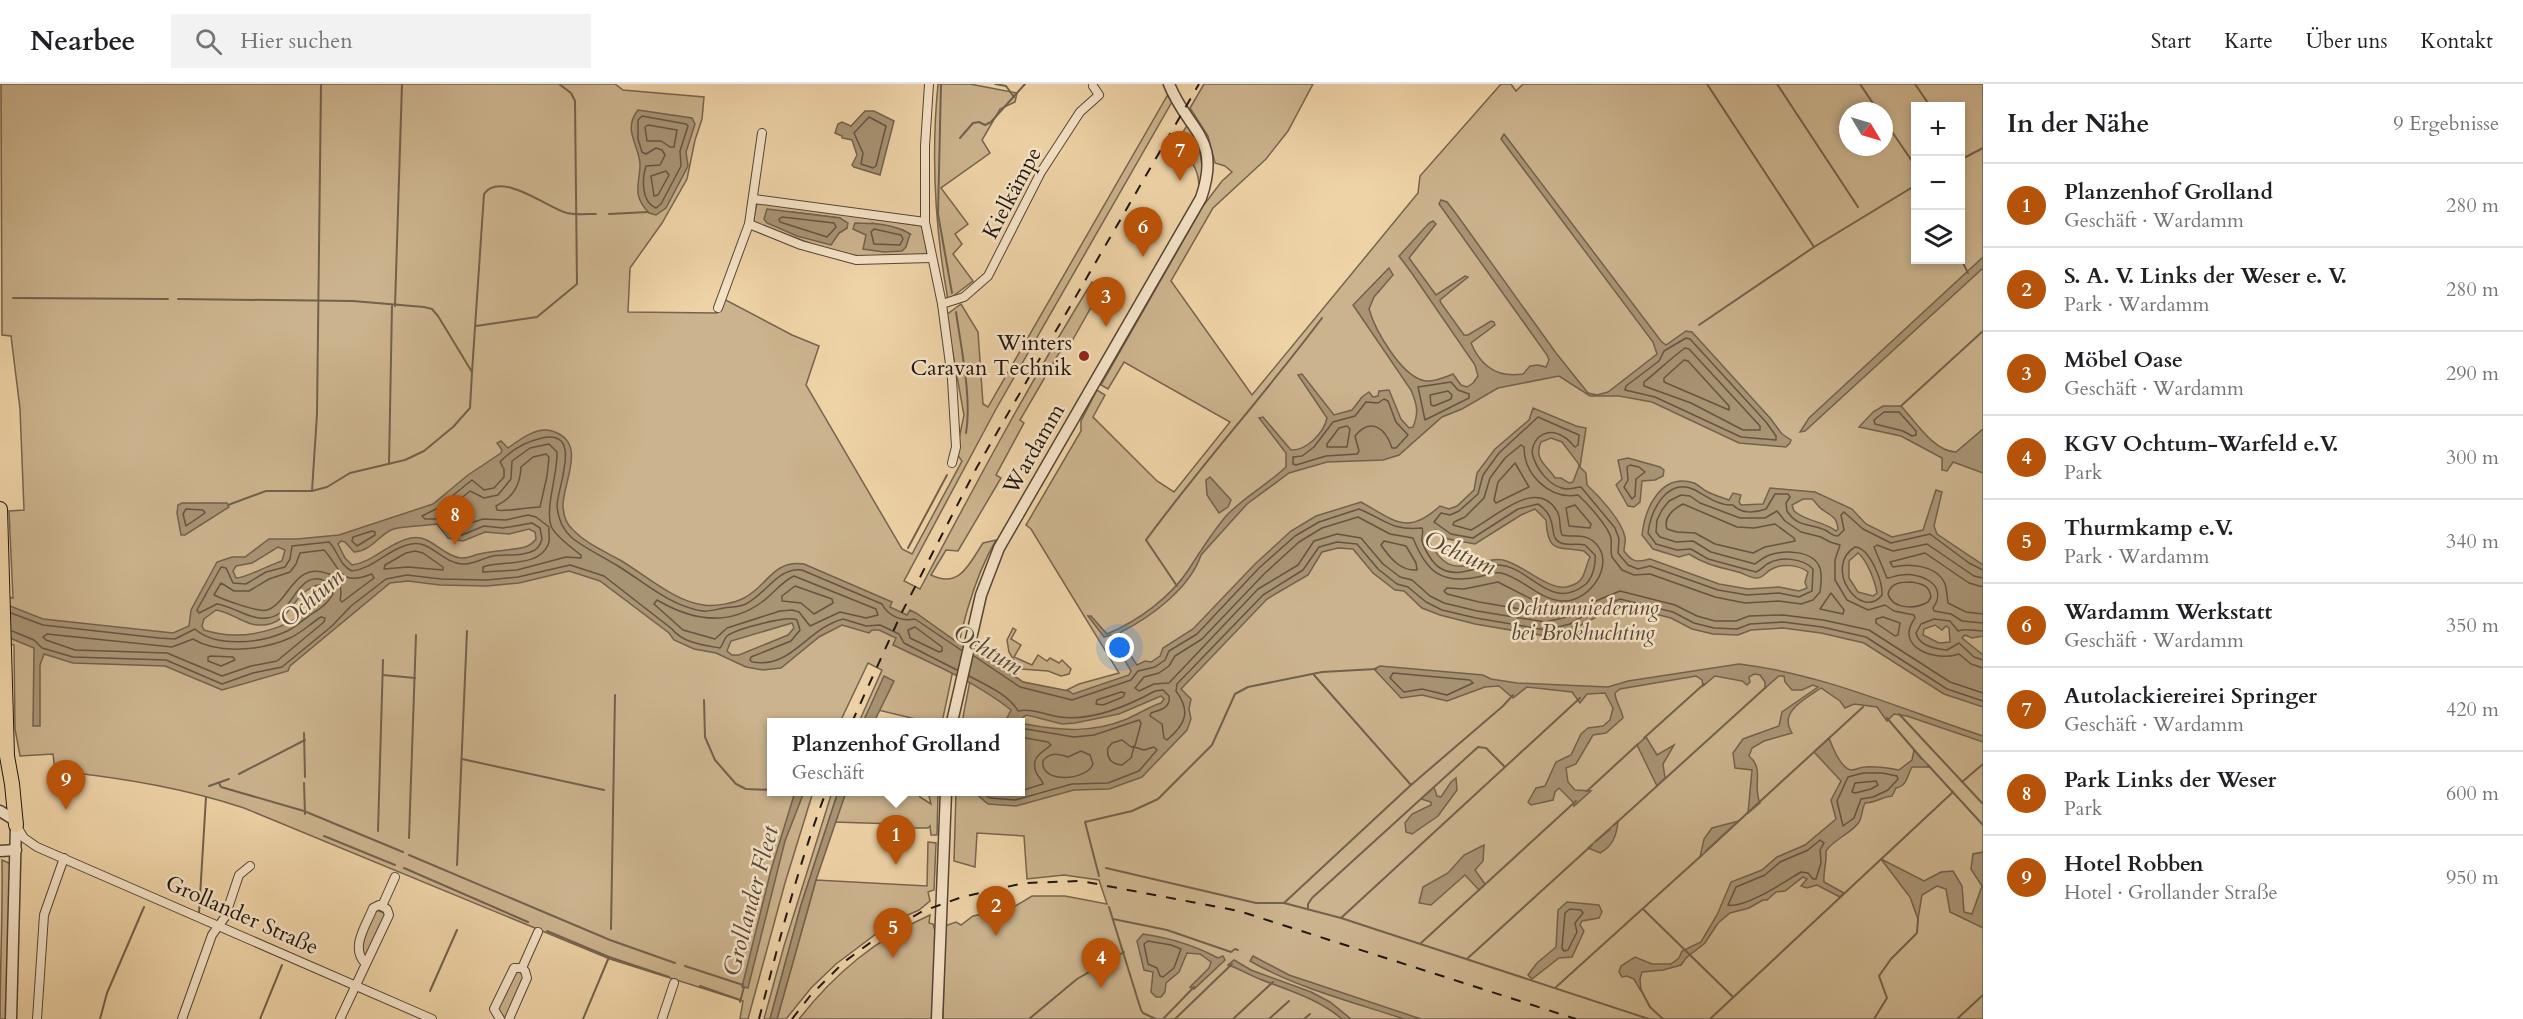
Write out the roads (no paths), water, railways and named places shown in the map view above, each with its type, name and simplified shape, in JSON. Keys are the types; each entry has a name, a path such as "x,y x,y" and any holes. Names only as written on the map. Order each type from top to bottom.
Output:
{"highway":[{"path":"0,509 7,756 16,825"}],"street":[{"path":"929,84 925,146 925,222 942,304 952,380 956,447 952,463"},
{"name":"Wardamm","path":"953,718 981,596 999,548 1201,198 1207,180 1208,163 1200,132 1169,84"},
{"name":"Kielkämpe","path":"942,304 964,297 988,276 1047,163 1080,112 1099,95 1093,86"},
{"path":"718,308 749,224 762,133"},
{"path":"754,199 925,222"},
{"path":"749,224 801,245 856,260 932,258"},
{"path":"937,1019 946,796"},
{"name":"Grollander Straße","path":"0,811 13,819 24,837 37,847 432,1019"},
{"path":"11,1019 16,825"},
{"path":"0,851 37,847"},
{"path":"37,1019 44,915 64,858"},
{"path":"182,1019 212,935 225,917 239,876 250,866"},
{"path":"382,906 395,877"},
{"path":"340,1019 389,915 387,909 382,906 373,908 358,944 359,957 365,963"},
{"path":"522,968 538,932"},
{"path":"500,1019 494,1009 508,976 514,968 522,968"},
{"path":"509,1019 527,978 522,968"},
{"path":"662,1019 674,983"}],"water":[{"path":"638,110 692,118 695,124 686,152 688,166 666,208 656,215 649,213 638,195 640,164 631,124"},
{"path":"865,111 874,111 894,121 880,175 854,167 852,165 857,155 852,140 842,138 835,133 838,124 842,122 851,126"},
{"path":"1504,134 1661,341 1666,345 1686,331 1692,332 1782,434 1791,440 1790,443 1786,447 1739,443 1652,402 1619,396 1590,396 1559,376 1498,388 1462,409 1442,417 1399,455 1383,460 1327,462 1289,473 1247,504 1201,555 1196,567 1179,590 1157,610 1121,632 1119,638 1115,640 1111,635 1104,637 1088,616 1091,616 1107,634 1153,607 1182,579 1226,516 1286,467 1286,453 1259,418 1263,417 1291,450 1303,448 1318,435 1327,418 1298,375 1302,374 1334,415 1352,410 1369,392 1373,397 1378,396 1379,391 1389,390 1401,419 1409,428 1413,427 1416,408 1411,390 1353,305 1389,268 1393,275 1374,297 1369,309 1377,329 1391,352 1417,378 1433,381 1453,374 1461,385 1467,387 1473,383 1478,376 1475,365 1399,256 1429,223 1433,221 1436,224 1409,258 1436,295 1465,276 1468,277 1440,300 1464,335 1468,335 1491,321 1494,322 1495,325 1471,343 1480,359 1491,369 1514,375 1523,374 1530,366 1546,367 1549,360 1547,355 1439,204 1441,200 1447,202 1457,215 1556,353 1588,393 1597,395 1608,392 1657,354 1653,342 1501,139"},
{"path":"767,209 840,218 848,223 847,228 839,233 831,245 797,236 767,223 764,219"},
{"path":"855,223 884,225 904,231 910,234 906,247 902,251 884,252 863,249 866,235 853,229"},
{"path":"1983,257 1983,268 1805,431 1800,432 1809,418"},
{"path":"1883,406 1901,406 1925,435 1948,451 1956,452 1983,429 1983,473 1953,462 1947,471 1942,470 1942,458 1901,436 1859,427 1873,412"},
{"path":"1533,408 1586,428 1580,467 1586,473 1587,485 1615,516 1625,537 1624,551 1632,559 1642,561 1650,559 1719,584 1748,589 1779,587 1799,591 1807,588 1805,582 1808,572 1795,566 1785,565 1754,578 1707,563 1689,554 1679,557 1653,549 1642,535 1651,504 1664,488 1682,481 1694,483 1729,500 1733,493 1741,495 1739,502 1741,505 1763,504 1770,488 1815,492 1852,509 1866,524 1892,537 1923,530 1936,490 1942,492 1934,526 1937,534 1983,565 1983,636 1972,638 1965,635 1962,638 1983,655 1983,707 1944,694 1864,643 1821,633 1783,628 1751,630 1738,635 1713,634 1692,629 1671,618 1620,605 1573,629 1546,636 1475,624 1422,608 1404,591 1395,590 1373,573 1353,549 1338,548 1322,552 1308,575 1267,599 1181,689 1191,699 1189,709 1191,719 1187,730 1142,777 1109,789 1074,790 1016,806 988,804 979,796 1025,796 1025,724 1064,729 1102,727 1127,719 1161,703 1164,699 1161,696 1119,714 1075,723 1062,724 1027,715 1023,718 1007,718 1011,710 998,700 969,682 893,645 896,638 879,630 872,630 869,633 842,625 819,637 781,668 763,670 746,667 716,653 694,649 674,640 669,633 600,581 569,571 519,583 487,586 440,585 408,581 390,583 290,666 288,671 222,690 165,666 73,663 44,654 40,665 40,726 33,726 34,648 0,634 0,602 43,619 173,633 189,626 191,610 217,562 232,557 245,557 269,539 339,535 433,504 468,475 501,453 502,450 497,443 501,441 508,448 528,435 546,430 563,436 569,444 571,464 563,507 569,526 590,544 682,599 708,605 735,601 752,593 784,566 804,564 892,602 890,607 907,615 910,610 916,613 957,642 983,654 1023,682 1069,691 1073,694 1129,675 1131,671 1124,659 1131,656 1137,665 1145,661 1151,662 1160,656 1163,648 1193,629 1255,564 1291,531 1316,516 1361,502 1392,520 1409,523 1419,521 1440,506 1449,509 1457,506 1474,490 1477,473 1495,449 1529,420","holes":["1551,438 1562,442 1579,466 1573,482 1569,483 1561,478 1555,478 1542,462 1539,454 1541,442","1803,499 1812,499 1835,519 1838,529 1836,531 1804,517 1794,511 1792,505","1535,509 1546,520 1547,531 1552,543 1561,548 1584,551 1590,557 1578,583 1559,587 1503,560 1462,566 1448,564 1438,555 1428,540 1429,533 1436,530 1448,539 1475,544 1521,515","437,524 448,538 463,541 485,532 509,534 529,529 535,532 536,539 525,547 461,558 425,539 411,538 352,565 345,558 338,544 341,541 345,542 354,552 361,551 389,531","278,547 285,550 282,561 252,574 236,578 233,571 236,566 252,563","1858,553 1870,571 1877,593 1873,596 1858,592 1849,578 1849,561","318,585 326,587 328,592 302,615 271,629 237,635 204,630 202,626 204,619 216,610 255,625 271,624 279,620 309,589","792,623 794,628 788,635 739,655 732,655 727,651 731,641","1935,625 1942,630 1946,626 1949,628 1950,642 1939,643 1923,635 1924,629"]},
{"path":"1628,458 1664,470 1663,476 1655,480 1642,481 1640,502 1634,507 1628,506 1616,485 1622,479 1618,460"},
{"path":"1210,477 1231,500 1228,507 1219,513 1207,495 1206,480"},
{"path":"182,503 227,503 229,507 185,535 181,535 177,513 178,505"},
{"path":"1739,664 1771,669 1832,684 1983,736 1983,742 1907,716 1894,714 1887,721 1877,707 1854,704 1845,708 1840,701 1821,688 1791,712 1788,719 1792,733 1764,741 1752,748 1749,756 1756,766 1760,803 1748,813 1752,770 1735,768 1733,753 1743,739 1779,726 1782,712 1818,687 1813,685 1802,690 1792,690 1785,682 1784,676 1779,676 1765,688 1765,682 1760,675 1754,674 1749,677 1750,682 1747,685 1742,681 1715,676 1703,686 1702,680 1696,676 1620,689 1615,696 1623,718 1606,733 1593,735 1576,764 1566,768 1568,782 1575,790 1591,791 1574,806 1574,803 1559,788 1553,800 1531,805 1528,802 1536,788 1545,786 1556,762 1571,755 1581,734 1588,728 1603,726 1610,720 1613,708 1605,693 1587,694 1580,703 1572,692 1527,687 1513,698 1499,686 1485,687 1447,701 1422,695 1401,698 1374,669 1380,666 1483,675 1491,679 1517,683 1608,687 1628,681"},
{"path":"884,676 894,681 876,718 865,718"},
{"path":"1646,737 1657,755 1674,745 1663,764 1665,778 1657,786 1637,745"},
{"path":"1829,738 1840,761 1851,770 1863,767 1882,767 1899,770 1912,760 1914,750 1930,767 1912,767 1905,783 1896,788 1892,796 1865,803 1859,822 1826,851 1824,882 1844,893 1840,897 1817,885 1807,888 1801,886 1807,879 1803,877 1785,891 1776,892 1767,900 1730,913 1718,923 1705,943 1681,965 1642,972 1641,991 1634,979 1627,976 1622,977 1619,972 1621,966 1635,957 1652,964 1671,964 1679,958 1682,951 1701,942 1717,915 1731,882 1762,870 1777,857 1805,845 1836,819 1831,800 1841,781 1814,752"},
{"path":"1456,778 1457,790 1438,816 1412,834 1406,832 1405,823 1412,814 1431,805 1431,802 1421,799 1434,787 1437,796 1441,797"},
{"path":"794,796 802,796 785,841 748,988 742,987 771,870"},
{"path":"837,796 845,796 816,880 777,1019 770,1019 801,905"},
{"path":"1618,821 1615,836 1608,847 1600,853 1588,848"},
{"path":"1739,821 1700,857 1704,839 1712,828"},
{"path":"1484,845 1483,861 1475,870 1485,884 1479,890 1465,875 1431,905 1419,903 1423,887 1448,873 1464,855"},
{"path":"1983,852 1983,928 1950,912 1946,889 1937,886 1922,895 1918,919 1910,897 1881,859 1924,881 1941,872 1953,871 1962,886 1964,912 1972,914 1982,886 1971,869 1973,854"},
{"path":"1567,902 1599,905 1602,912 1599,918 1582,921 1580,925 1584,931 1572,957 1559,958 1532,979 1528,975 1537,963 1556,947 1558,910"},
{"path":"1143,934 1182,943 1218,958 1223,956 1225,960 1194,989 1190,987 1209,968 1211,962 1200,954 1187,953 1179,972 1166,983 1165,992 1161,997 1156,997 1151,992 1153,972 1144,970 1137,941"},
{"path":"1253,956 1289,975 1421,1019 1404,1019 1306,987 1250,961"},
{"path":"1234,960 1251,970 1311,992 1330,1002 1351,1019 1342,1019 1314,1001 1228,965"}],"waterway":[{"path":"312,491 317,414 321,84"},
{"path":"395,306 402,84"},
{"path":"476,326 537,317 577,284 575,101 571,93 559,84"},
{"path":"941,84 938,214 952,293"},
{"path":"995,84 1006,86 1014,97"},
{"path":"960,138 973,123 979,122 985,125 991,122 1025,84"},
{"path":"1707,84 1814,247"},
{"path":"1777,84 1858,207"},
{"path":"1860,84 1872,102"},
{"path":"1915,84 1927,102"},
{"path":"1893,133 1911,160"},
{"path":"1965,157 1983,148"},
{"path":"472,372 484,194 491,188 501,186 512,188 567,213 596,214"},
{"path":"1699,325 1814,247 1911,188"},
{"path":"609,214 648,212"},
{"path":"1964,264 1968,273"},
{"path":"13,298 168,299"},
{"path":"178,299 353,301 424,307 432,309 438,316 472,372 470,408 453,427 424,451 405,460 350,473 327,487 312,491 266,491 228,505"},
{"path":"389,464 392,306"},
{"path":"956,312 967,389 966,433"},
{"path":"1177,586 1146,540 1322,318"},
{"path":"1901,406 1983,331"},
{"path":"908,548 947,475"},
{"path":"457,865 467,631"},
{"path":"409,838 416,635"},
{"path":"378,831 383,660"},
{"path":"1099,876 1085,822 1132,811 1158,799 1212,745 1235,694 1248,687 1322,672 1376,669"},
{"path":"383,675 415,678"},
{"path":"1314,675 1411,785"},
{"path":"1644,738 1704,684"},
{"path":"1614,825 1765,688"},
{"path":"611,929 615,695"},
{"path":"1284,903 1411,785 1513,695"},
{"path":"1341,918 1580,698"},
{"path":"704,700 705,737 715,760 736,784 746,789 767,790"},
{"path":"1706,851 1863,707"},
{"path":"1899,714 1983,804"},
{"path":"1887,718 1922,759"},
{"path":"304,733 305,777"},
{"path":"239,774 305,740"},
{"path":"1587,791 1638,744"},
{"path":"1308,909 1312,898 1478,747 1486,748 1505,767"},
{"path":"462,759 604,790"},
{"path":"1962,782 1983,764"},
{"path":"1928,765 1983,825"},
{"path":"209,786 229,779"},
{"path":"219,783 221,787 304,811 403,852"},
{"path":"304,783 305,814"},
{"path":"1710,1019 1953,792"},
{"path":"199,913 206,797"},
{"path":"1421,943 1576,801"},
{"path":"1596,841 1610,829"},
{"path":"324,836 395,865"},
{"path":"1468,958 1592,845"},
{"path":"409,855 610,940 675,963"},
{"path":"1555,988 1702,855"},
{"path":"404,868 528,922"},
{"path":"1106,868 1256,903 1284,903 1341,918 1649,1019"},
{"path":"100,1019 107,993 144,907"},
{"path":"1109,907 1141,1010 1156,1019"},
{"path":"1643,909 1733,997"},
{"path":"1113,919 1167,930 1231,952 1238,950"},
{"path":"1874,1019 1887,998 1879,976 1891,959 1917,933 1918,919"},
{"path":"430,991 457,930"},
{"path":"547,931 609,957 669,977"},
{"path":"1029,1019 1077,979 1124,952"},
{"path":"583,1019 609,957"},
{"path":"1175,1019 1232,964"},
{"path":"260,1019 282,965"},
{"path":"685,966 743,985"},
{"path":"1233,1019 1273,982"},
{"path":"700,986 740,1000"},
{"name":"Grollander Fleet","path":"740,1002 744,987"},
{"path":"1163,1019 1194,987"},
{"path":"1640,988 1650,1007 1663,1019"},
{"path":"1957,1019 1983,995"},
{"path":"1269,1019 1289,1001"},
{"path":"1304,1019 1310,1014"}],"railway":[{"path":"854,718 902,612 977,467 1199,84"},
{"path":"759,1019 798,876 825,796"},
{"path":"792,1019 810,996 844,962 878,937 923,911 962,897 1024,883 1081,881 1239,911 1576,1019"}],"place":[{"name":"Autolackiereirei Springer","path":"1180,181"},
{"name":"Wardamm Werkstatt","path":"1143,257"},
{"name":"Möbel Oase","path":"1106,327"},
{"name":"Winters Caravan Technik","path":"1084,356"},
{"name":"Park Links der Weser","path":"455,545"},
{"name":"Hotel Robben","path":"66,810"},
{"name":"Planzenhof Grolland","path":"896,865"},
{"name":"S. A. V. Links der Weser e. V.","path":"996,936"},
{"name":"Thurmkamp e.V.","path":"893,958"},
{"name":"KGV Ochtum-Warfeld e.V.","path":"1101,988"}],"water label":[{"name":"Ochtum","path":"1460,553"},
{"name":"Ochtum","path":"312,598"},
{"name":"Ochtum","path":"988,650"}],"park label":[{"name":"Ochtumniederung bei Brokhuchting","path":"1583,620"}]}
